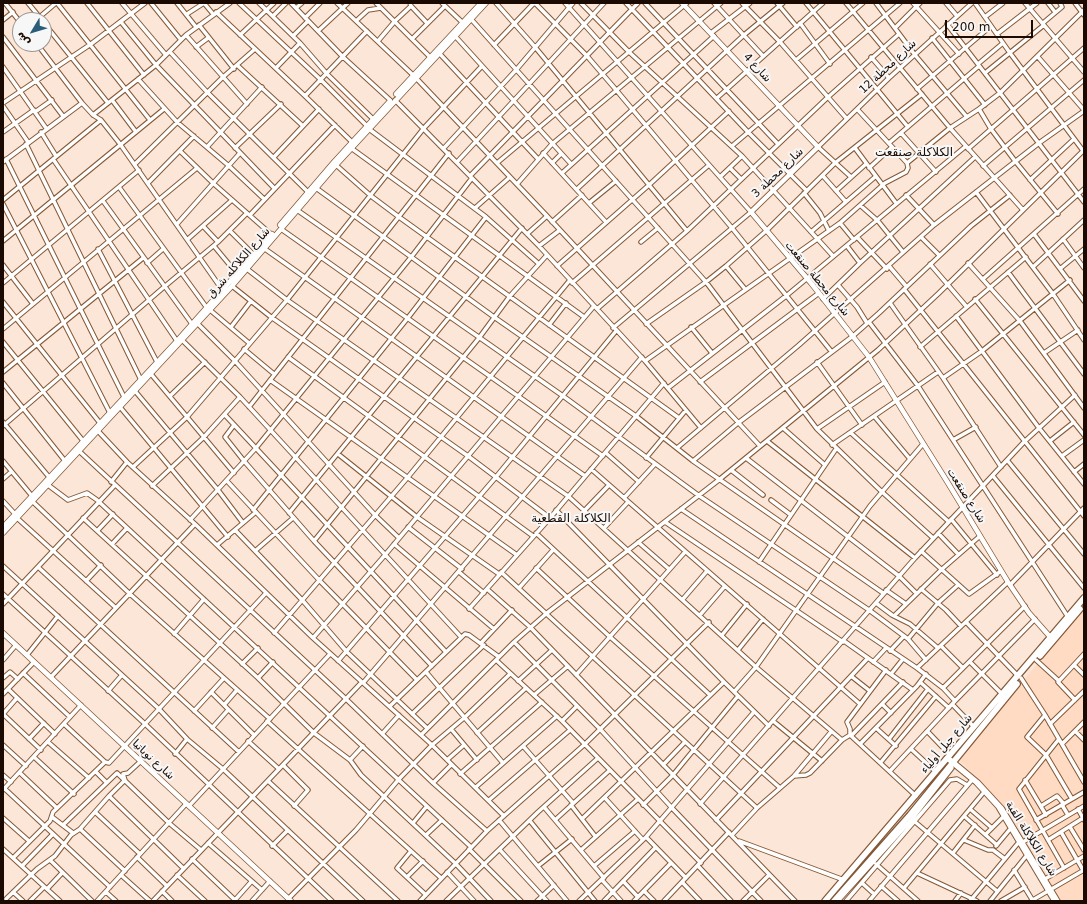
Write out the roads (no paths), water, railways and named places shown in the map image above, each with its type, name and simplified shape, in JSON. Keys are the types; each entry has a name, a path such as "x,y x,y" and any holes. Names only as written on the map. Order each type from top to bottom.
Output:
{"main road":[{"name":"شارع جبل أولياء","path":"834,901 910,814 974,727 1002,694 1036,660 1084,598"},
{"name":"شارع جبل أولياء","path":"824,901 844,880 936,772 951,760 1052,639 1084,604"}],"street":[{"path":"5,3 13,12"},
{"path":"28,3 36,12"},
{"path":"47,12 56,3 91,44 150,120"},
{"path":"87,3 144,75"},
{"path":"122,3 166,55"},
{"path":"141,380 27,143 3,104 91,44 145,3"},
{"path":"151,3 182,40"},
{"path":"177,3 234,69"},
{"path":"187,14 204,3 276,68 352,142"},
{"path":"93,115 144,75 197,26 230,3"},
{"path":"239,3 321,80 368,128 475,208 539,264"},
{"path":"259,3 300,43 327,74 373,119"},
{"path":"240,35 274,3"},
{"path":"273,16 286,3"},
{"path":"291,3 343,57 424,128 522,228 645,361 701,428"},
{"path":"296,8 302,3"},
{"path":"293,36 320,3"},
{"path":"337,3 414,76 477,141 560,230 615,292 760,446"},
{"path":"318,31 348,3"},
{"path":"376,3 430,57"},
{"path":"474,3 480,5"},
{"name":"شارع الكلاكله شرق","path":"414,76 439,53 486,3"},
{"path":"496,3 535,47 589,114 606,132 687,230"},
{"path":"494,45 535,3 572,39 617,91 732,228 831,352"},
{"path":"338,661 367,630 496,477 596,356 615,330 633,311 751,212 601,41 565,3"},
{"path":"444,148 501,87 572,3"},
{"path":"581,3 609,33 742,156 833,256"},
{"path":"457,162 604,3"},
{"path":"626,3 748,132 791,175 806,192 829,231"},
{"path":"190,520 256,448 412,256 459,196 471,177 490,155 638,3"},
{"path":"645,3 778,144"},
{"path":"517,184 552,144 646,67 700,21 716,5 721,3"},
{"path":"742,3 780,42 827,98 847,119"},
{"path":"562,173 663,82 729,19 750,3"},
{"path":"806,3 908,127"},
{"path":"717,98 823,3"},
{"path":"846,3 932,107 1023,210"},
{"path":"796,60 863,3"},
{"path":"876,3 932,76 967,118"},
{"path":"732,146 869,31 900,3"},
{"path":"913,3 959,54"},
{"path":"895,28 920,3"},
{"path":"946,3 957,16"},
{"name":"شارع محطة 12","path":"818,147 889,78 972,3"},
{"path":"421,735 530,627 720,479 905,326 1040,192 1084,151 1023,71 975,3"},
{"path":"985,17 1003,3"},
{"path":"1025,3 1084,72"},
{"path":"997,34 1037,3"},
{"path":"1048,3 1055,12"},
{"path":"985,73 1044,24 1062,7 1060,3"},
{"path":"907,163 950,128 967,118 1000,93 1038,57 1083,12 1075,3"},
{"path":"412,39 444,4 463,23"},
{"path":"497,163 653,32 684,4"},
{"name":"شارع 4","path":"684,4 818,147"},
{"path":"577,189 779,4 797,27"},
{"path":"378,41 410,5 427,23"},
{"name":"شارع الكلاكله شرق","path":"208,309 247,269 336,164 430,57 480,5"},
{"path":"716,5 763,56"},
{"path":"356,21 368,10 381,8"},
{"path":"3,20 12,13"},
{"path":"471,19 706,282 752,342 802,412 817,429 836,449 933,538"},
{"path":"121,22 156,64 274,188"},
{"path":"800,23 830,64"},
{"path":"947,24 1084,202"},
{"path":"917,89 991,26"},
{"path":"305,96 367,31"},
{"path":"52,32 108,103"},
{"path":"313,638 371,572 584,317 672,244 871,57 899,34"},
{"path":"186,35 222,78 247,104"},
{"path":"455,36 571,164"},
{"path":"3,37 38,80 63,116"},
{"path":"196,47 208,38"},
{"path":"932,38 985,105"},
{"path":"276,68 300,43"},
{"path":"870,168 901,133 1003,43"},
{"path":"668,388 786,296 833,256 878,221 896,203 991,129 1012,109 1084,48"},
{"path":"135,164 207,92 238,66 255,49"},
{"path":"43,52 82,103 93,115 101,120 120,144 223,291"},
{"path":"170,52 207,92 308,192"},
{"path":"439,53 538,159"},
{"path":"871,57 889,78"},
{"path":"677,448 815,331 934,225 1015,161 1084,111 1038,57"},
{"path":"238,66 281,104 303,126"},
{"path":"133,467 171,433 221,378 234,360 305,278 424,128 482,66"},
{"path":"3,67 46,128"},
{"path":"138,79 177,122 229,166 264,199"},
{"path":"983,166 1004,146 1084,80"},
{"path":"207,147 262,87"},
{"path":"646,324 706,282 726,266 766,231 836,163 922,94"},
{"path":"3,132 52,100"},
{"path":"112,100 136,132"},
{"name":"شارع الكلاكله شرق","path":"32,499 49,477 98,431 182,340 308,192 352,142 368,128 373,119 393,100"},
{"path":"349,108 355,101"},
{"path":"82,103 46,128 5,161 35,215 124,397"},
{"path":"235,148 281,104"},
{"path":"3,241 164,109"},
{"path":"274,157 319,109"},
{"path":"645,361 840,223 882,186 906,172 908,168 907,163 857,109"},
{"path":"979,109 991,129 1015,161 1058,214"},
{"path":"557,266 649,185 729,111"},
{"path":"3,200 101,120"},
{"path":"49,477 4,424 24,410 132,314 214,246 264,199 335,125"},
{"path":"41,132 70,185 148,301 177,341"},
{"path":"901,133 936,172"},
{"path":"148,183 194,136"},
{"path":"1030,180 1074,139"},
{"path":"818,147 851,177"},
{"name":"شارع محطة 3","path":"751,212 773,190 791,175 818,147"},
{"path":"351,148 442,216 584,317"},
{"path":"855,148 875,177 896,203"},
{"path":"180,151 214,184 272,234"},
{"path":"177,224 240,153"},
{"path":"543,153 606,222"},
{"path":"249,407 449,154"},
{"path":"552,162 561,154"},
{"path":"720,177 742,156"},
{"path":"823,299 871,252 975,157"},
{"path":"336,164 371,196 399,217 549,325 596,356 679,418"},
{"path":"836,191 866,164"},
{"path":"274,633 408,477 440,436 556,297 571,281 648,216 665,204 709,165"},
{"path":"3,329 197,168"},
{"path":"730,168 741,179"},
{"path":"3,283 139,170"},
{"path":"823,176 846,202"},
{"path":"475,208 510,177"},
{"path":"812,232 875,177"},
{"path":"589,203 616,181"},
{"path":"119,187 208,309 249,343"},
{"path":"316,188 383,237 412,256 494,317 636,416 693,461 883,593"},
{"path":"983,279 1058,214 1084,189"},
{"path":"976,192 1026,257 1084,340"},
{"path":"552,222 582,195"},
{"path":"906,195 934,225"},
{"path":"693,461 738,422 853,336 890,303 939,255 1010,195"},
{"path":"188,239 232,200"},
{"path":"102,201 164,287 195,324 234,360 284,413 375,515 399,538"},
{"path":"3,204 81,359 110,413"},
{"path":"860,206 878,221 903,252"},
{"path":"297,210 563,396 698,495 869,610 908,639 926,660"},
{"name":"شارع محطة صنقعت","path":"751,212 807,278 869,357"},
{"path":"527,234 547,216"},
{"path":"217,545 228,537 254,511 269,490 310,442 326,419 392,338 486,217"},
{"path":"1033,267 1084,220"},
{"path":"840,223 888,267 1024,442 1084,516"},
{"path":"203,226 218,242"},
{"path":"289,513 484,277 522,228"},
{"path":"641,242 658,228"},
{"path":"281,229 574,436 604,454 639,482"},
{"path":"539,246 560,230"},
{"path":"230,231 254,255"},
{"path":"1034,234 1070,280 1084,301"},
{"path":"921,237 939,255"},
{"path":"1063,239 1084,268"},
{"path":"214,246 238,275"},
{"path":"847,246 860,263"},
{"path":"264,248 585,476"},
{"path":"98,249 157,362"},
{"path":"146,262 163,249"},
{"path":"1061,268 1084,249"},
{"path":"314,541 429,398 447,378 462,357 479,338 510,296 547,255"},
{"path":"920,346 1026,257"},
{"path":"3,372 81,308 98,292 143,258"},
{"path":"968,263 1020,321 1084,408"},
{"path":"930,264 966,306"},
{"path":"3,265 33,304"},
{"path":"726,266 745,290"},
{"path":"247,269 287,300 457,417 568,496 709,622 756,667 842,740"},
{"path":"1008,272 1083,372"},
{"path":"943,378 982,351 1070,280"},
{"path":"838,285 886,342 918,386 982,487 1068,617"},
{"path":"232,286 271,317 468,456 523,496 550,518"},
{"path":"700,382 819,293"},
{"path":"975,299 1084,435"},
{"path":"230,327 251,301"},
{"path":"3,302 100,423"},
{"path":"549,325 566,303"},
{"path":"890,303 943,378 1001,467"},
{"path":"956,316 1039,428 1084,484"},
{"name":"شارع الكلاكله شرق","path":"3,533 16,516 79,451 100,423 177,341 195,324"},
{"path":"691,327 712,353"},
{"path":"1044,353 1078,330"},
{"path":"182,340 240,397 461,637"},
{"path":"3,342 84,443"},
{"path":"244,349 274,374"},
{"path":"288,357 478,497 534,535 553,550 710,695"},
{"name":"شارع صنقعت","path":"869,357 980,536 999,573 1052,639"},
{"path":"121,875 152,901 371,674 446,588 590,416 642,358"},
{"path":"170,396 205,362"},
{"path":"817,362 862,425"},
{"path":"832,445 938,372"},
{"path":"151,374 234,473"},
{"path":"270,380 517,555"},
{"path":"817,429 885,382"},
{"path":"3,383 65,461"},
{"path":"470,609 500,573 550,518 664,383"},
{"path":"135,390 218,490 243,523"},
{"path":"700,804 921,551 1024,442 1075,395"},
{"path":"152,486 204,437 240,397"},
{"path":"120,407 203,505 228,537"},
{"path":"646,458 686,410"},
{"path":"225,415 281,477 446,652"},
{"path":"874,416 910,459"},
{"path":"1050,441 1074,422"},
{"path":"234,425 225,437 244,461 314,541 432,666"},
{"path":"953,440 976,427"},
{"path":"783,428 825,464"},
{"path":"98,431 152,486 195,524 330,654 432,745 504,816"},
{"path":"851,433 950,520 999,573 970,594 921,551"},
{"path":"1062,456 1084,440"},
{"path":"767,441 915,558"},
{"path":"734,692 756,667 881,491 923,444"},
{"path":"760,562 800,500 836,449"},
{"path":"79,451 250,610 314,672 346,699 413,765 487,831"},
{"path":"338,454 417,517 472,557 500,573 519,588 757,808"},
{"path":"746,458 899,576 916,593"},
{"path":"1007,460 1084,554"},
{"path":"3,461 32,499 130,594 224,678 369,814 442,878"},
{"path":"111,482 127,462"},
{"path":"624,498 655,464"},
{"path":"1074,472 1084,464"},
{"path":"591,470 747,604 860,704"},
{"path":"731,470 763,495"},
{"path":"3,479 11,472"},
{"path":"993,476 1084,588"},
{"path":"227,481 320,581 416,680"},
{"path":"48,484 67,500 87,493 99,501 273,662 330,717 399,779 442,820 521,901"},
{"path":"3,604 68,533 115,485"},
{"path":"585,510 609,485"},
{"path":"771,500 791,515"},
{"path":"3,501 16,516 52,551 116,608"},
{"path":"604,528 628,502"},
{"path":"917,668 1032,562 1084,508"},
{"path":"681,509 926,674 943,688 974,727"},
{"path":"556,510 769,726"},
{"path":"98,530 113,514"},
{"name":"شارع الكلاكله شرق","path":"3,527 16,516"},
{"path":"83,518 113,543 146,576 220,642 314,733 350,760 361,775 455,863 491,901"},
{"path":"255,551 294,518"},
{"path":"665,522 886,670 913,690"},
{"path":"51,677 102,625 116,608 195,524"},
{"path":"408,527 462,569"},
{"path":"113,543 127,528"},
{"path":"235,530 303,601 347,652 427,728"},
{"path":"938,533 958,554"},
{"path":"894,616 916,593 980,536"},
{"path":"638,542 669,569"},
{"path":"394,544 494,629"},
{"path":"519,588 553,550"},
{"path":"576,675 685,552"},
{"path":"3,566 158,708 187,740 223,769 364,901"},
{"path":"86,581 101,566"},
{"path":"38,567 239,752"},
{"path":"536,568 779,787"},
{"path":"683,599 707,571"},
{"path":"459,572 484,593"},
{"path":"908,639 938,603 958,585"},
{"path":"700,615 725,586"},
{"path":"487,589 530,627 795,901"},
{"path":"921,589 938,603 961,626"},
{"path":"886,590 906,604"},
{"path":"13,858 52,817 52,814 57,808 74,794 106,762 109,763 144,723 266,593"},
{"path":"3,594 144,723 208,786 332,901"},
{"path":"174,634 204,599"},
{"path":"876,602 894,616 907,622 940,647 963,668"},
{"path":"722,635 747,604"},
{"path":"943,688 1025,606"},
{"path":"481,643 512,610"},
{"path":"27,655 58,616"},
{"path":"738,650 763,619"},
{"path":"890,771 981,673 1035,619"},
{"path":"420,901 487,831 585,744 709,622"},
{"path":"966,622 1020,677 1060,739 1084,782"},
{"name":"شارع نوباتيا","path":"3,633 270,881 287,900"},
{"path":"390,706 461,637 467,634 484,645 498,658 510,674 542,702 585,744 644,805 731,901"},
{"path":"890,651 904,636"},
{"path":"514,642 550,681 600,729 672,808 714,850 761,901"},
{"path":"3,660 5,655 16,645"},
{"path":"412,714 484,645"},
{"path":"242,664 258,648"},
{"path":"873,662 886,648"},
{"path":"518,681 552,650"},
{"path":"97,901 169,823 208,786 330,654"},
{"path":"1059,681 1084,654"},
{"path":"716,820 740,792 868,658"},
{"path":"891,674 903,659"},
{"path":"1036,660 1059,681 1059,684 1075,700"},
{"path":"3,694 34,662"},
{"path":"258,678 273,662"},
{"path":"970,662 1002,694"},
{"path":"1074,665 1084,675"},
{"path":"534,695 568,666"},
{"path":"886,670 847,722 851,735 916,796"},
{"path":"3,678 10,672 18,679"},
{"path":"426,672 503,763"},
{"path":"24,673 70,717"},
{"path":"287,900 432,745 464,718 510,674"},
{"path":"861,743 913,690 926,674"},
{"path":"108,691 122,675"},
{"path":"851,676 870,691"},
{"path":"194,711 224,678"},
{"path":"582,819 724,682"},
{"path":"794,776 808,775 842,740 851,735 883,705 903,682"},
{"path":"920,682 949,708"},
{"path":"477,733 526,688"},
{"path":"8,689 55,734"},
{"path":"889,739 928,689"},
{"path":"224,705 237,690"},
{"path":"1050,724 1084,691"},
{"path":"211,692 254,735"},
{"path":"644,805 673,775 738,696"},
{"path":"881,762 896,746 936,696"},
{"path":"17,698 3,714 41,750"},
{"path":"460,774 542,702"},
{"path":"81,705 4,790 110,887"},
{"path":"883,705 891,713"},
{"path":"562,721 577,706"},
{"path":"212,728 228,710"},
{"path":"579,901 644,838 672,808 754,712"},
{"path":"382,734 399,715"},
{"path":"1045,715 1027,737 1046,755 1072,799"},
{"path":"476,787 557,716"},
{"path":"773,721 822,761"},
{"path":"1062,744 1084,722"},
{"path":"29,739 44,724"},
{"path":"64,724 106,762"},
{"path":"876,728 896,746"},
{"path":"451,729 477,760"},
{"path":"489,800 570,730"},
{"path":"846,901 912,819 951,760 927,731"},
{"path":"1075,731 1084,740"},
{"path":"664,901 757,808 779,787 794,776 832,732"},
{"path":"1060,739 1025,780 1019,791 1064,868"},
{"path":"175,754 187,740"},
{"path":"248,741 279,769"},
{"path":"48,742 89,778"},
{"path":"663,765 685,742"},
{"path":"3,745 26,766"},
{"path":"447,760 464,745"},
{"path":"350,760 362,746"},
{"path":"523,746 562,790 595,836"},
{"path":"911,749 936,772"},
{"path":"34,757 74,794"},
{"path":"446,901 562,790 598,758"},
{"name":"شارع الكلاكلة القبة","path":"951,760 984,792 1004,816 1045,879 1054,901"},
{"name":"شارع الكلاكلة القبة","path":"951,760 988,791 1002,808 1027,855 1058,901"},
{"path":"125,780 123,774 128,773 141,761"},
{"path":"433,783 451,764"},
{"path":"283,765 308,790 294,806"},
{"path":"555,820 610,770"},
{"path":"96,772 106,782"},
{"path":"63,825 116,772 169,823 201,850"},
{"path":"20,773 57,808"},
{"path":"3,775 11,782"},
{"path":"838,901 875,864 950,780 957,779 967,785"},
{"path":"5,899 50,860 73,833 80,829 125,780"},
{"path":"869,901 972,780"},
{"path":"1025,780 1046,815"},
{"path":"268,782 398,901"},
{"path":"904,888 984,792"},
{"path":"1036,820 1084,792"},
{"path":"110,796 183,868"},
{"path":"1041,806 1057,796 1068,815"},
{"path":"605,798 635,831 656,847 686,878"},
{"path":"581,850 638,799"},
{"path":"413,823 427,806"},
{"path":"971,900 1021,842 1084,806"},
{"path":"544,807 572,838 612,892 621,901"},
{"path":"970,809 992,828"},
{"path":"1048,840 1084,819 1078,809"},
{"path":"95,812 167,886"},
{"path":"964,816 997,845"},
{"path":"986,834 1004,816"},
{"path":"52,817 73,833"},
{"path":"3,818 29,841"},
{"path":"426,835 442,820"},
{"path":"500,820 567,901"},
{"path":"530,821 595,901"},
{"path":"914,821 998,891"},
{"path":"952,853 975,825"},
{"path":"1070,827 1084,850"},
{"path":"993,850 1012,828"},
{"path":"80,829 125,871"},
{"path":"272,846 288,830"},
{"path":"594,866 635,831"},
{"path":"1014,870 1032,901 1084,870 1060,832"},
{"path":"22,866 53,834"},
{"path":"538,866 572,838"},
{"path":"964,840 988,850 993,850 1005,859"},
{"path":"738,841 844,880"},
{"path":"208,843 262,890"},
{"path":"604,901 656,847"},
{"path":"3,849 60,901"},
{"path":"500,850 547,901"},
{"path":"411,851 397,868 426,895"},
{"path":"990,901 1027,855"},
{"path":"1045,879 1084,856"},
{"path":"192,859 235,901 251,882"},
{"path":"50,860 92,901"},
{"path":"407,877 422,861"},
{"path":"634,901 672,863"},
{"path":"875,864 918,901"},
{"path":"447,872 474,901"},
{"path":"30,901 62,873"},
{"path":"917,873 961,893 971,900 977,901"},
{"path":"177,875 205,901"},
{"path":"743,901 769,875"},
{"path":"253,900 270,881"},
{"path":"623,881 638,897"},
{"path":"682,882 700,901"},
{"path":"862,883 874,894"},
{"path":"537,901 554,885"},
{"path":"881,886 898,901"},
{"path":"1001,901 1025,887"},
{"path":"162,891 172,901"},
{"path":"644,891 654,901"},
{"path":"13,892 23,901"},
{"path":"106,892 116,901"},
{"path":"954,901 961,893"},
{"path":"994,896 996,901"},
{"path":"667,897 671,901"}],"district":[{"name":"الكلاكلة صنقعت","path":"914,153"},
{"name":"الكلاكلة القطعية","path":"571,519"}]}
